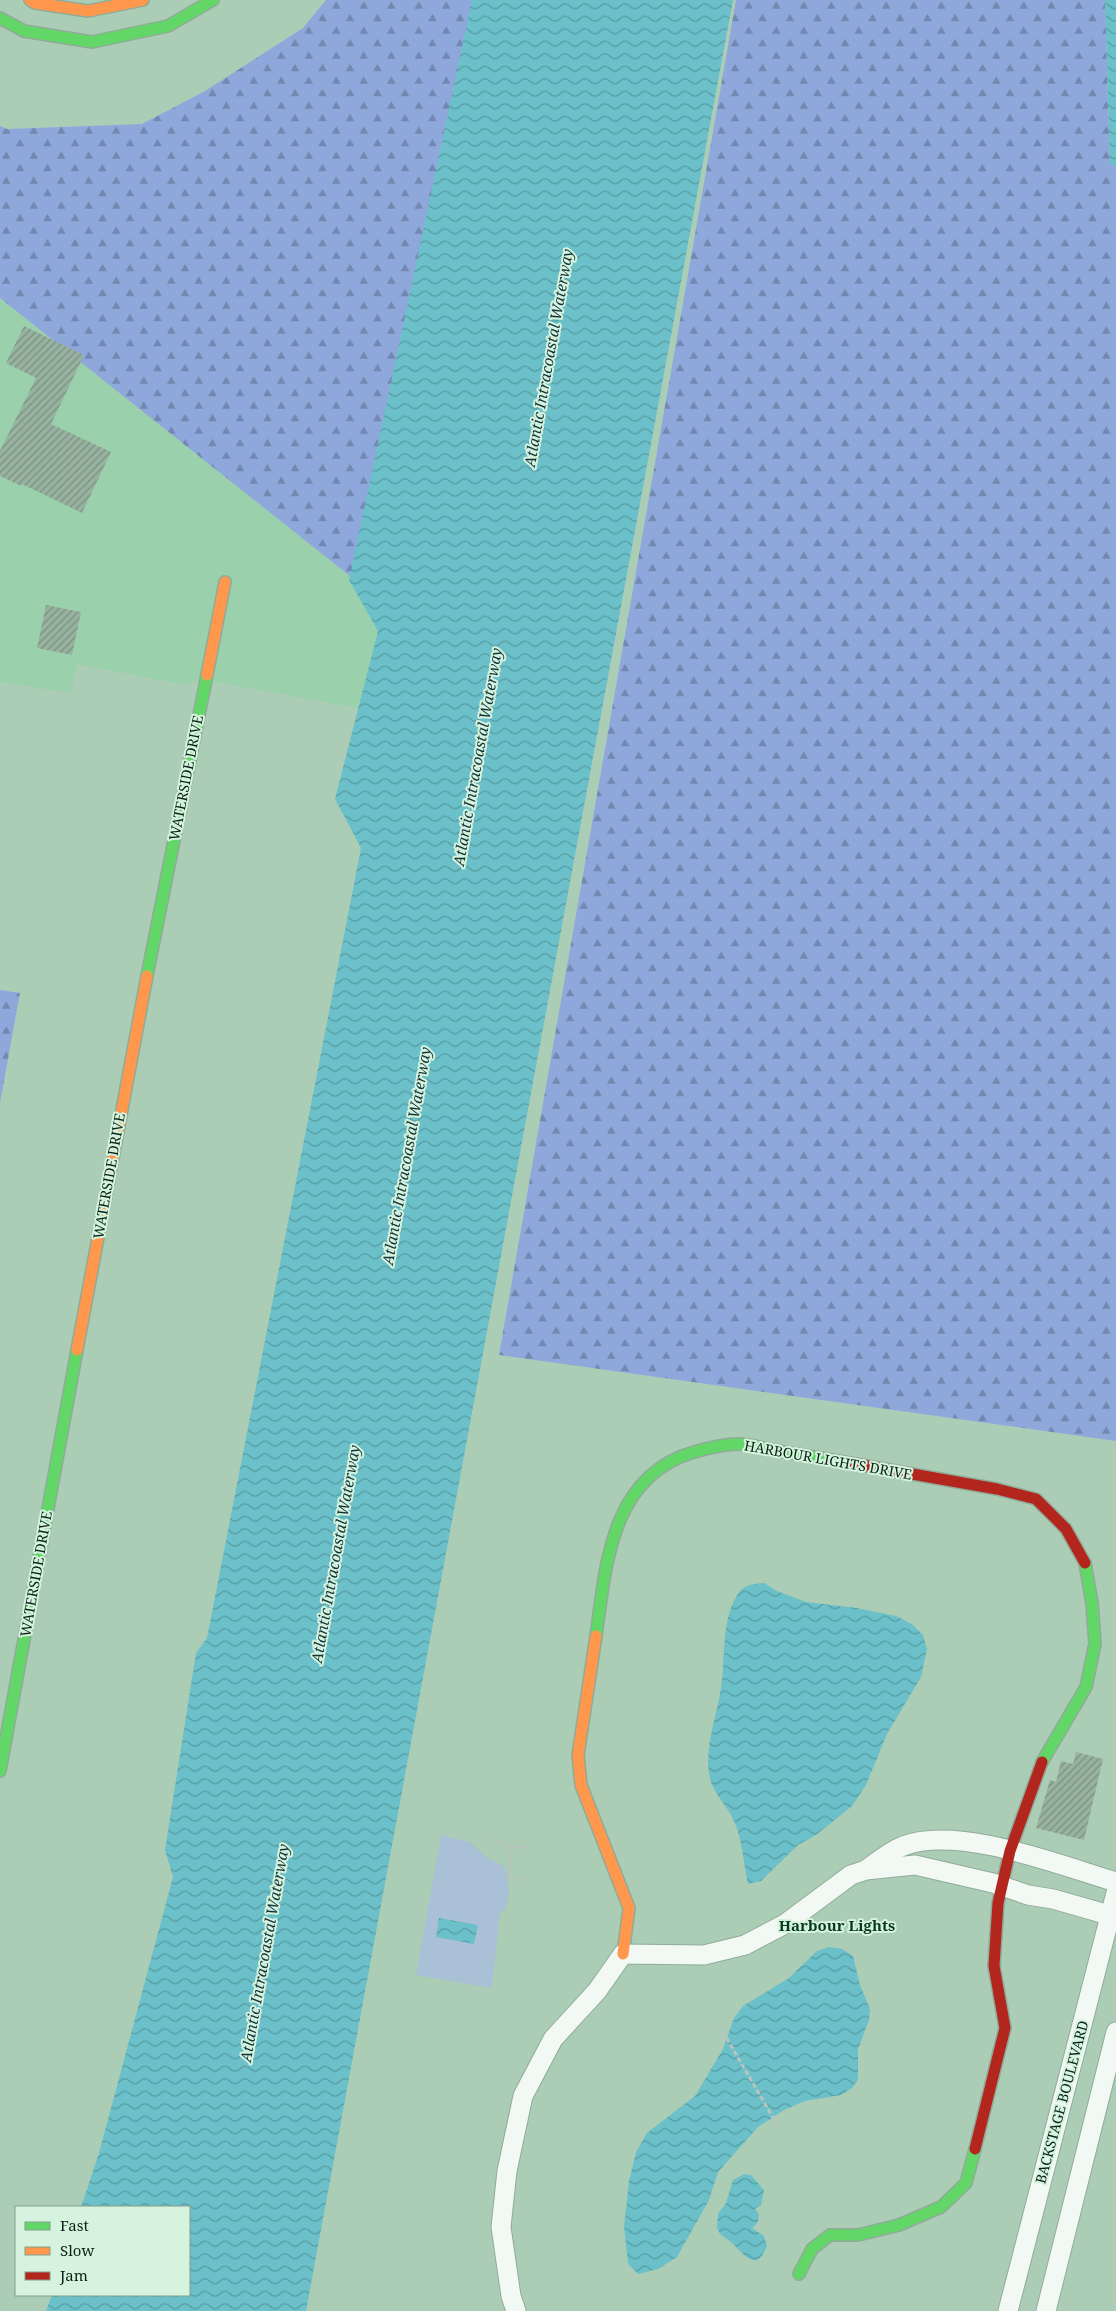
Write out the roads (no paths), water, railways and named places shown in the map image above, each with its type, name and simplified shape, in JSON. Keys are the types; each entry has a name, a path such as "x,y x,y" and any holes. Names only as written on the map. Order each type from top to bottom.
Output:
{"main road":[{"path":"30,0 35,3 88,11 143,0"},
{"path":"0,18 24,31 92,42 168,26 213,0"},
{"name":"WATERSIDE DRIVE","path":"0,1771 125,1086 225,582"},
{"name":"HARBOUR LIGHTS DRIVE","path":"623,1954 629,1908 581,1784 578,1755 609,1550 628,1501 643,1481 668,1462 703,1447 739,1444 997,1488 1036,1499 1066,1529 1086,1566 1092,1603 1095,1644 1086,1687 1061,1732 1039,1766 1010,1851 998,1903 994,1966 1005,2028 966,2183 940,2207 899,2225 858,2235 830,2235 812,2248 799,2274"}],"street":[{"path":"866,1870 889,1853 920,1842 987,1844 1116,1882"},
{"path":"623,1954 704,1955 745,1945 784,1924 851,1875 866,1870 916,1865 1113,1916"},
{"name":"BACKSTAGE BOULEVARD","path":"1008,2311 1113,1916 1116,1893"},
{"name":"HARBOUR LIGHTS DRIVE","path":"516,2311 511,2296 501,2227 507,2171 523,2096 553,2039 597,1991 623,1954"},
{"path":"1046,2311 1116,2032"}],"water":[{"name":"Atlantic Intracoastal Waterway","path":"472,0 733,0 306,2311 46,2311 52,2296 190,2296 190,2206 81,2206 99,2153 173,1877 165,1850 196,1653 207,1638 361,848 335,799 378,631 349,580"},
{"path":"1105,0 1116,0 1116,165 1110,165"},
{"path":"764,1583 777,1591 806,1602 857,1608 896,1616 912,1624 923,1635 927,1649 921,1677 887,1734 866,1785 852,1806 816,1835 798,1845 761,1881 748,1884 737,1829 712,1784 708,1767 708,1756 721,1688 729,1613 742,1589"},
{"path":"439,1918 478,1925 474,1944 436,1937"},
{"path":"829,1947 842,1949 853,1956 860,1985 870,2009 869,2020 858,2049 858,2080 852,2088 841,2095 805,2101 784,2110 758,2127 718,2172 709,2200 677,2257 658,2269 638,2274 628,2264 624,2226 629,2181 636,2152 647,2133 695,2096 723,2049 734,2018 743,2006 789,1978 817,1951"},
{"path":"744,2174 751,2175 764,2190 761,2205 755,2209 759,2214 758,2222 752,2228 764,2236 767,2246 763,2255 754,2260 744,2255 721,2235 717,2228 718,2214 726,2203 733,2180"}],"district":[{"name":"Harbour Lights","path":"837,1926"}]}
